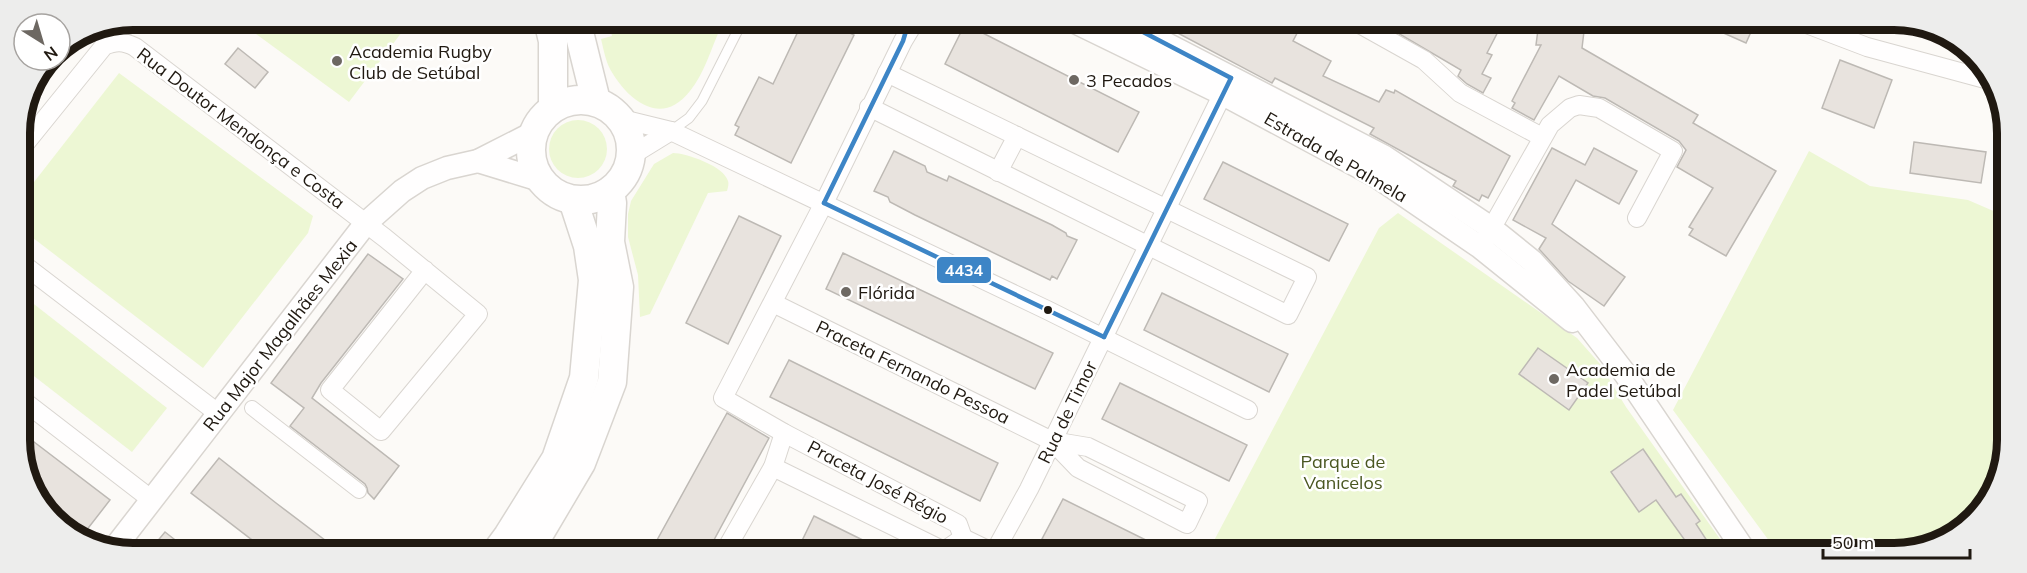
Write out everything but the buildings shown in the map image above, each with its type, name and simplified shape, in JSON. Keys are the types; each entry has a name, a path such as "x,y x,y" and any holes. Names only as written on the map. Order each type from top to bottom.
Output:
{"main road":[{"path":"550,30 553,41 552,108"},
{"path":"578,30 596,101"},
{"path":"581,99 596,101 610,108 622,119 630,136 632,155 628,169 620,182 610,191 592,199 573,200 560,196 540,180 531,157 533,133 541,119 552,108 566,101 581,99"},
{"path":"533,543 581,463 612,382 619,287 610,242 612,203 610,191"},
{"path":"502,543 556,459 584,378 593,280 588,246 573,200"}],"street":[{"path":"903,41 906,30"},
{"path":"773,303 910,30"},
{"name":"Estrada de Palmela","path":"1094,30 1383,156 1486,238 1532,261 1574,307 1626,375 1739,543"},
{"name":"Estrada de Palmela","path":"1137,30 1227,86"},
{"path":"1370,30 1424,60 1460,93 1542,137"},
{"path":"1822,30 1867,47 1981,78"},
{"name":"Rua Doutor Mendonça e Costa","path":"30,138 104,46 115,41 135,46 366,223 425,270 478,314 381,431 330,390 425,270"},
{"path":"869,108 1288,315 1307,278 888,72"},
{"name":"Rua de Timor","path":"1000,543 1227,86"},
{"path":"1486,238 1542,137 1550,125 1570,108 1590,106 1599,108 1673,152 1637,218"},
{"path":"622,119 671,131 1104,337 1248,410"},
{"path":"632,155 671,131"},
{"name":"Rua Major Magalhães Mexia","path":"120,542 366,223 402,191 417,181 447,168 478,161 533,133"},
{"path":"998,172 1017,136"},
{"path":"478,161 540,180"},
{"path":"30,269 219,414"},
{"name":"Praceta José Régio","path":"773,303 723,398 784,433 958,524 963,538 973,543"},
{"name":"Praceta Fernando Pessoa","path":"773,303 1052,441"},
{"path":"30,406 152,500"},
{"path":"252,408 359,491"},
{"name":"Praceta José Régio","path":"784,433 773,467 928,543"},
{"path":"1052,441 1088,447 1198,501 1187,524 1078,468 1052,441"},
{"path":"730,543 773,467"},
{"name":"Praceta José Régio","path":"956,543 963,538"}],"lane":[{"path":"671,131 689,118 702,101 739,30"}],"green space":[{"name":"Academia Rugby Club de Setúbal","path":"251,30 403,30 349,102"},
{"path":"610,30 720,30 703,69 690,91 680,102 659,109 648,107 638,101 620,84 611,70 601,39 612,36"},
{"path":"119,73 313,216 308,233 203,368 30,236 30,187"},
{"path":"578,120 594,125 602,133 607,149 602,165 594,173 578,178 562,173 554,165 549,149 554,133 562,125"},
{"path":"1809,151 1870,186 1968,200 1997,213 1997,440 1995,460 1992,473 1976,503 1951,526 1934,535 1901,543 1771,543 1673,410"},
{"path":"673,153 687,155 720,170 728,181 728,187 727,191 708,193 650,314 640,317 638,275 628,237 628,214 631,201 654,164"},
{"name":"Parque de Vanicelos","path":"1398,213 1577,338 1600,364 1626,407 1723,543 1708,543 1706,540 1701,543 1213,543 1379,228","holes":["1538,348 1588,383 1569,410 1520,374","1643,449 1671,490 1639,512 1611,472","1681,494 1700,521 1681,535"]},
{"path":"30,301 167,408 132,452 30,373"}],"transit line":[{"name":"4434","path":"824,203 906,30"},
{"name":"4434","path":"1139,30 1231,78"},
{"name":"4434","path":"1104,337 1231,78"},
{"name":"4434","path":"824,203 1104,337"}],"place":[{"name":"Academia Rugby Club de Setúbal","path":"337,61"},
{"name":"3 Pecados","path":"1074,80"},
{"name":"Flórida","path":"846,292"},
{"name":"Academia de Padel Setúbal","path":"1554,379"}]}
